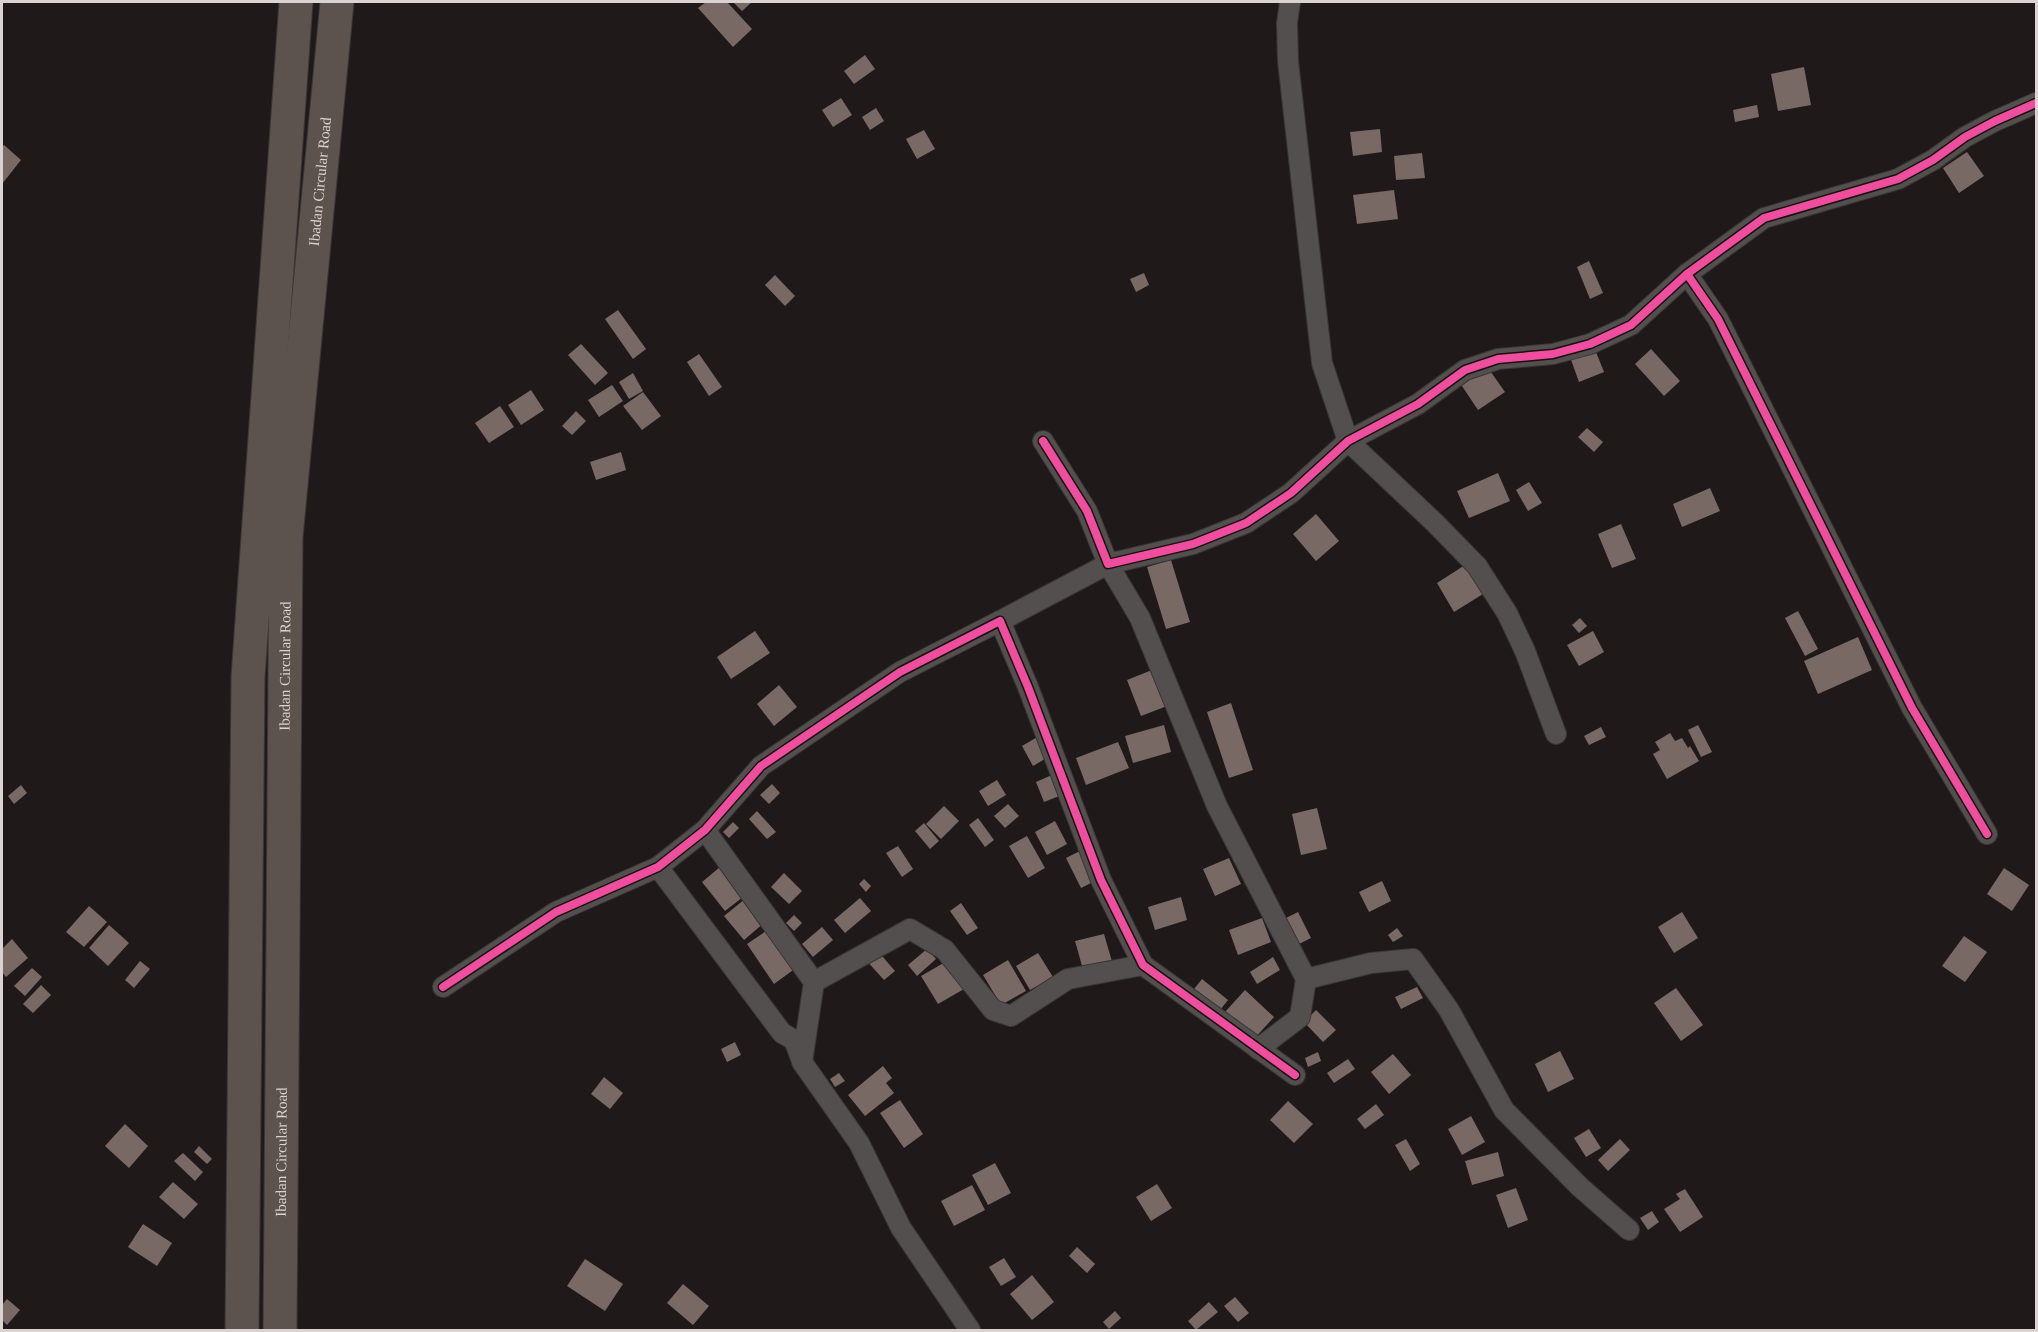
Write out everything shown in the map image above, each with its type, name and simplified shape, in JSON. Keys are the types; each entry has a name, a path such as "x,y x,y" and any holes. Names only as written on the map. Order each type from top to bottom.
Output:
{"highway":[{"name":"Ibadan Circular Road","path":"242,1330 248,676 296,2"},
{"name":"Ibadan Circular Road","path":"279,1330 286,537 337,2"}],"street":[{"path":"1290,2 1287,22 1288,61 1322,363 1348,441 1436,523 1477,566 1507,613 1525,651 1556,734"},
{"path":"443,987 556,912 658,867 705,830 761,766 900,672 1108,564 1193,544 1246,523 1291,493 1348,441 1418,404 1465,370 1498,359 1553,354 1590,344 1631,325 1687,274 1764,218 1898,179 1934,160 1965,137 2037,103"},
{"path":"1687,274 1718,319 1907,697 1987,834"},
{"path":"1042,441 1087,511 1108,564 1140,618 1217,806 1306,979 1300,1017 1258,1049"},
{"path":"1000,621 1028,687 1101,880 1143,965 1295,1075"},
{"path":"705,830 814,982 802,1062"},
{"path":"658,867 782,1033 794,1040 802,1062 859,1143 901,1228 970,1330"},
{"path":"814,982 910,929 945,950 993,1010 1011,1016 1068,979 1143,965"},
{"path":"1306,979 1371,963 1413,959 1449,1010 1504,1110 1580,1187 1629,1230"}],"building":[{"path":"706,2 727,2 752,29 733,47 698,8"},
{"path":"733,2 752,2 742,11"},
{"path":"865,55 875,69 854,84 844,71"},
{"path":"1804,67 1811,105 1778,111 1771,74"},
{"path":"841,98 852,115 833,127 822,110"},
{"path":"1757,105 1759,117 1735,122 1733,110"},
{"path":"876,108 884,121 870,130 862,117"},
{"path":"1380,129 1382,152 1353,156 1350,132"},
{"path":"924,130 935,149 917,159 906,139"},
{"path":"4,145 21,160 2,184 2,147"},
{"path":"1967,152 1984,176 1959,193 1943,168"},
{"path":"1422,153 1425,178 1396,180 1394,156"},
{"path":"1394,190 1398,219 1357,224 1353,195"},
{"path":"1589,261 1603,293 1590,299 1577,267"},
{"path":"1144,273 1149,285 1136,292 1130,279"},
{"path":"775,275 795,296 785,306 765,285"},
{"path":"618,310 646,349 633,359 605,319"},
{"path":"581,344 608,373 595,385 568,355"},
{"path":"1594,347 1604,372 1579,382 1570,357"},
{"path":"1651,349 1680,381 1664,396 1635,364"},
{"path":"699,354 722,387 709,396 687,362"},
{"path":"1486,365 1505,392 1478,410 1460,383"},
{"path":"633,373 643,391 629,399 619,382"},
{"path":"612,385 623,401 599,417 588,400"},
{"path":"531,390 544,410 521,425 508,405"},
{"path":"643,392 661,416 642,430 623,406"},
{"path":"500,406 514,427 489,443 475,423"},
{"path":"576,411 586,421 572,435 562,426"},
{"path":"1587,428 1603,442 1594,452 1578,437"},
{"path":"621,452 626,470 596,480 590,462"},
{"path":"1498,473 1510,501 1469,518 1457,491"},
{"path":"1529,482 1542,503 1528,511 1516,490"},
{"path":"1710,488 1720,511 1682,527 1673,504"},
{"path":"1316,514 1339,541 1316,561 1293,534"},
{"path":"1621,524 1636,559 1612,568 1598,534"},
{"path":"1171,560 1190,622 1166,629 1147,567"},
{"path":"1465,565 1483,594 1454,612 1437,583"},
{"path":"1798,611 1818,649 1805,656 1785,618"},
{"path":"1580,618 1587,626 1579,633 1572,625"},
{"path":"755,631 770,653 731,679 717,657"},
{"path":"1593,631 1604,652 1579,666 1567,645"},
{"path":"1858,637 1872,670 1818,694 1804,661"},
{"path":"1152,670 1167,706 1141,716 1127,680"},
{"path":"779,685 797,707 774,726 757,704"},
{"path":"1231,703 1253,770 1229,778 1207,712"},
{"path":"1164,725 1171,752 1133,763 1125,736"},
{"path":"1698,725 1712,752 1701,757 1688,730"},
{"path":"1601,727 1606,737 1589,745 1584,736"},
{"path":"1670,733 1675,741 1682,738 1699,761 1667,779 1653,754 1660,750 1655,742"},
{"path":"1039,736 1050,756 1033,766 1022,746"},
{"path":"1118,742 1129,768 1086,785 1076,758"},
{"path":"1054,774 1062,795 1044,802 1036,782"},
{"path":"997,780 1006,795 988,806 979,791"},
{"path":"772,784 780,793 769,804 760,795"},
{"path":"21,785 27,793 14,804 8,796"},
{"path":"1008,804 1019,816 1005,828 994,816"},
{"path":"944,806 959,821 941,839 926,824"},
{"path":"1317,808 1327,849 1301,855 1292,814"},
{"path":"757,811 776,832 767,839 749,819"},
{"path":"978,818 994,840 985,847 969,825"},
{"path":"1055,821 1067,844 1047,855 1035,832"},
{"path":"733,822 739,828 729,838 723,832"},
{"path":"924,823 939,841 930,849 915,831"},
{"path":"1027,836 1045,868 1028,878 1009,846"},
{"path":"898,846 913,869 902,877 886,853"},
{"path":"1080,851 1095,881 1081,888 1066,858"},
{"path":"1229,858 1241,884 1215,896 1203,869"},
{"path":"720,867 743,897 725,911 702,882"},
{"path":"2004,868 2029,885 2012,911 1987,894"},
{"path":"784,873 802,891 789,904 771,887"},
{"path":"864,879 871,886 866,892 859,884"},
{"path":"1382,881 1391,901 1369,912 1359,892"},
{"path":"1181,897 1187,920 1155,930 1148,907"},
{"path":"860,898 871,911 845,933 834,920"},
{"path":"745,899 764,923 744,940 724,916"},
{"path":"961,903 978,928 967,935 950,911"},
{"path":"89,906 107,922 84,947 66,932"},
{"path":"1298,912 1311,938 1297,945 1284,919"},
{"path":"1682,912 1698,938 1674,953 1658,927"},
{"path":"794,915 802,923 794,931 786,923"},
{"path":"1262,918 1271,942 1238,955 1229,930"},
{"path":"109,925 129,943 108,966 89,948"},
{"path":"822,927 833,940 813,957 802,944"},
{"path":"1397,928 1403,936 1393,942 1388,935"},
{"path":"769,929 796,968 774,984 747,944"},
{"path":"1104,934 1113,965 1084,973 1075,941"},
{"path":"1964,936 1987,952 1965,982 1942,966"},
{"path":"12,939 28,958 6,977 2,972 2,949"},
{"path":"876,949 895,971 884,980 865,959"},
{"path":"927,949 936,959 917,976 908,965"},
{"path":"1038,953 1053,977 1030,990 1016,966"},
{"path":"1273,957 1280,970 1257,984 1250,972"},
{"path":"1008,960 1026,991 1001,1005 983,975"},
{"path":"140,961 150,969 134,988 125,980"},
{"path":"947,961 964,989 938,1004 921,976"},
{"path":"32,968 42,977 25,996 14,986"},
{"path":"1202,979 1228,1000 1220,1010 1194,989"},
{"path":"41,985 51,995 33,1013 23,1004"},
{"path":"1417,987 1423,998 1401,1009 1395,997"},
{"path":"1676,988 1703,1025 1681,1041 1654,1003"},
{"path":"1245,990 1274,1017 1254,1039 1225,1012"},
{"path":"1316,1010 1336,1030 1323,1042 1304,1022"},
{"path":"735,1042 741,1055 727,1062 721,1049"},
{"path":"1560,1051 1574,1079 1548,1092 1535,1064"},
{"path":"1318,1052 1321,1061 1308,1067 1305,1058"},
{"path":"1393,1054 1411,1075 1389,1094 1371,1072"},
{"path":"1348,1059 1355,1069 1334,1083 1327,1073"},
{"path":"883,1066 892,1078 886,1083 894,1093 865,1116 848,1095"},
{"path":"839,1073 845,1081 835,1087 830,1079"},
{"path":"604,1077 623,1093 610,1109 591,1094"},
{"path":"900,1100 923,1134 904,1148 880,1113"},
{"path":"1288,1101 1313,1124 1294,1143 1270,1120"},
{"path":"1376,1104 1384,1115 1365,1129 1357,1119"},
{"path":"1471,1116 1485,1142 1462,1155 1448,1129"},
{"path":"125,1124 148,1146 129,1168 105,1146"},
{"path":"1589,1129 1601,1148 1586,1157 1574,1138"},
{"path":"1406,1139 1420,1164 1410,1171 1395,1145"},
{"path":"1620,1139 1630,1150 1608,1171 1598,1160"},
{"path":"199,1146 212,1159 207,1164 194,1152"},
{"path":"1498,1152 1504,1176 1472,1185 1465,1161"},
{"path":"183,1153 203,1172 195,1181 174,1161"},
{"path":"995,1163 1011,1193 988,1205 972,1175"},
{"path":"173,1182 198,1204 184,1219 159,1197"},
{"path":"1157,1184 1172,1208 1151,1221 1136,1197"},
{"path":"972,1185 985,1210 954,1226 941,1201"},
{"path":"1516,1188 1528,1220 1508,1228 1496,1195"},
{"path":"1685,1189 1703,1217 1680,1232 1664,1209 1680,1199 1676,1194"},
{"path":"1652,1211 1659,1222 1648,1230 1640,1218"},
{"path":"143,1224 172,1243 157,1266 128,1247"},
{"path":"1077,1247 1095,1264 1087,1273 1069,1256"},
{"path":"1004,1258 1016,1277 1001,1286 989,1267"},
{"path":"585,1259 623,1284 605,1311 567,1286"},
{"path":"1032,1275 1054,1302 1032,1320 1010,1294"},
{"path":"683,1284 709,1306 693,1325 667,1303"},
{"path":"1235,1297 1249,1313 1238,1322 1224,1306"},
{"path":"7,1299 20,1310 7,1325 2,1320 2,1305"},
{"path":"1209,1302 1218,1312 1196,1330 1188,1321"},
{"path":"1115,1311 1121,1318 1109,1329 1103,1322"}],"cycle path":[{"path":"1043,441 1087,511 1108,564 1193,544 1246,523 1291,493 1348,441 1418,404 1465,370 1498,359 1553,354 1590,344 1631,325 1687,274 1764,218 1898,179 1933,160 1965,137 2036,103"},
{"path":"1687,274 1718,319 1912,708 1987,834"},
{"path":"443,987 556,912 658,867 705,830 761,766 900,672 1000,621 1028,687 1101,880 1143,965 1295,1075"}]}
